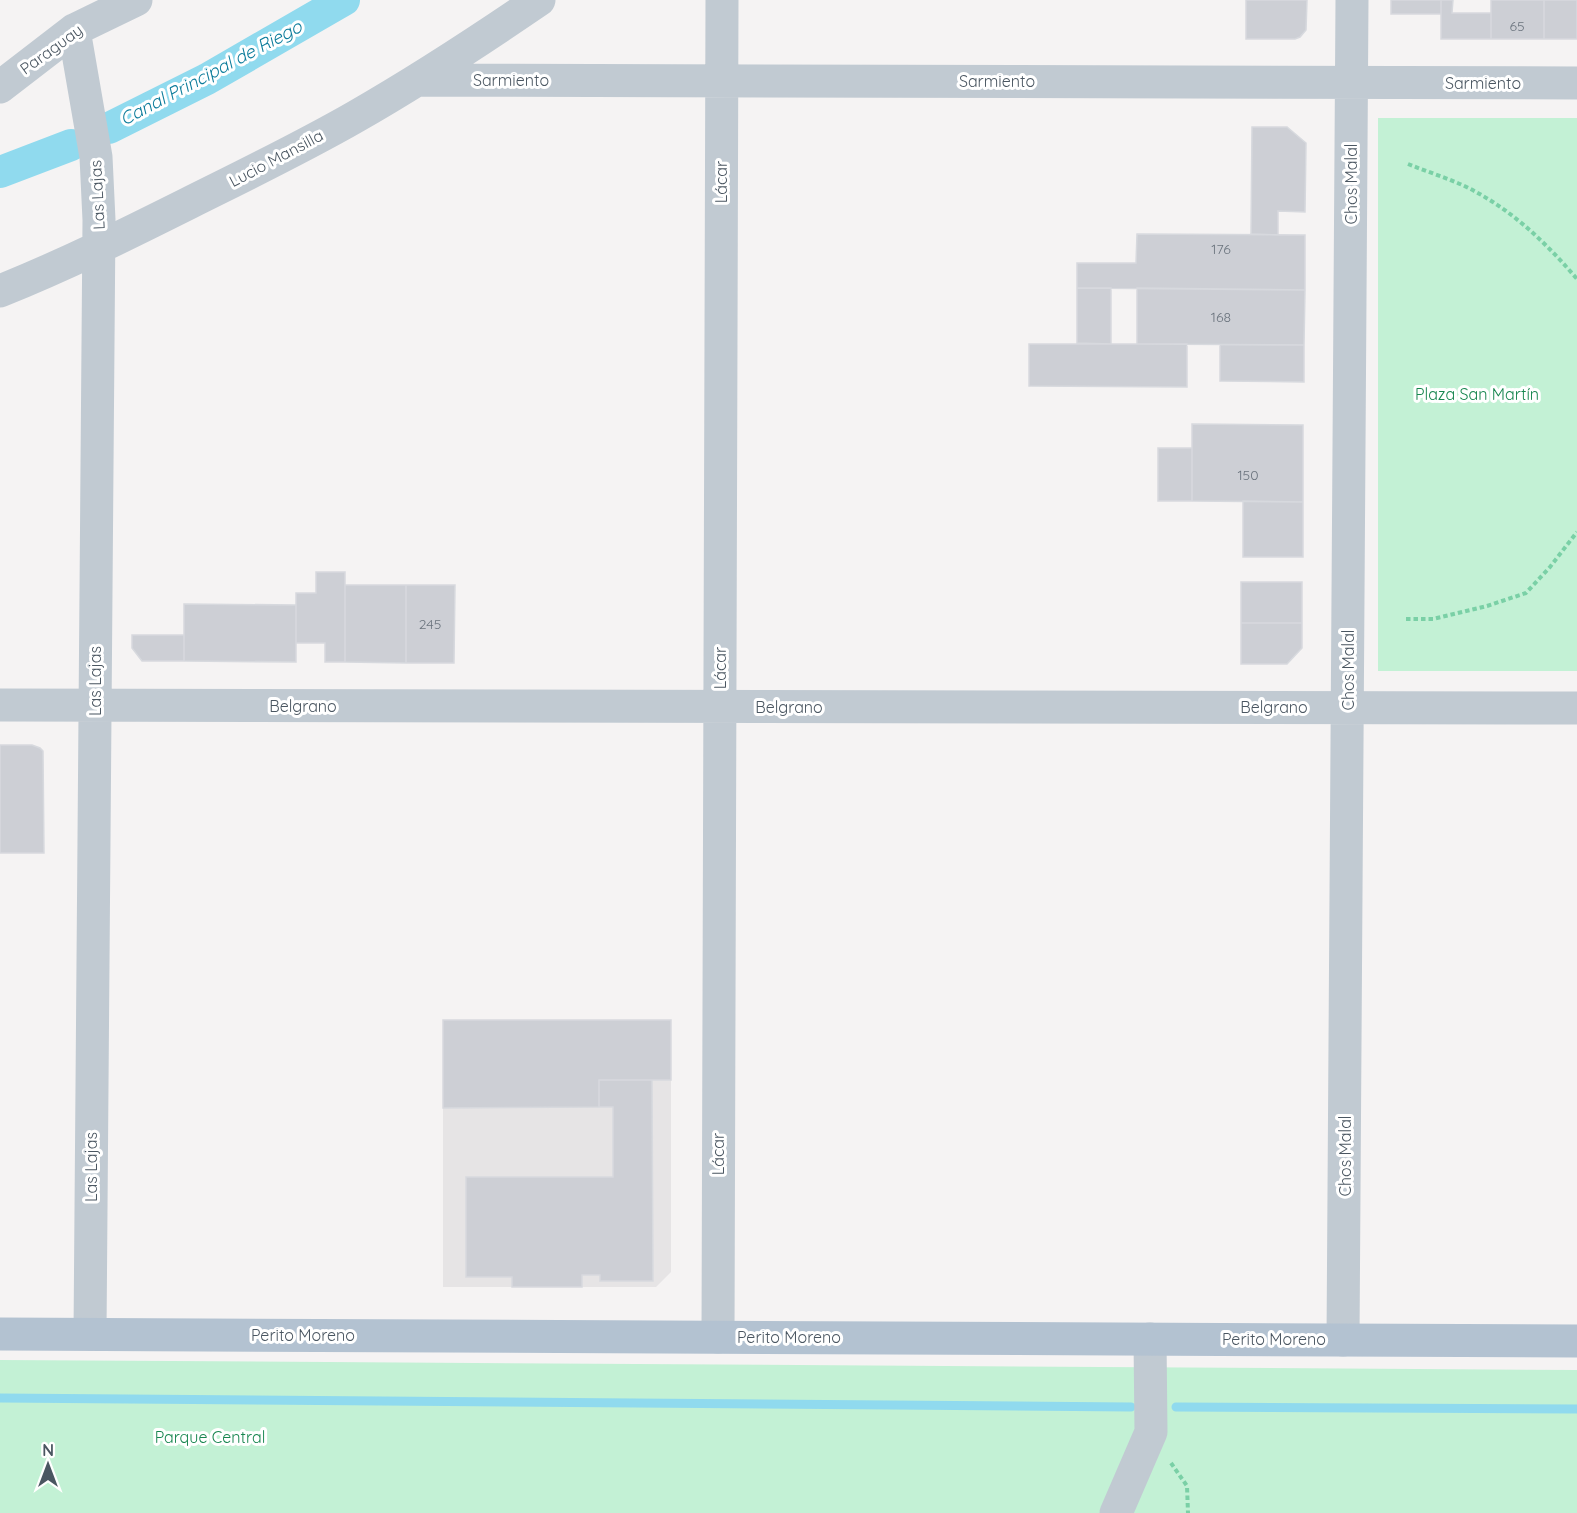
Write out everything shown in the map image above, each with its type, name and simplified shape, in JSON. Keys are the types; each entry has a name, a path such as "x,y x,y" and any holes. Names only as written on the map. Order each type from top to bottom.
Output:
{"main road":[{"name":"Perito Moreno","path":"0,1334 1577,1341"}],"street":[{"name":"Paraguay","path":"0,87 74,30 136,0"},
{"name":"Lucio Mansilla","path":"0,291 99,248 280,157 417,80 539,0"},
{"name":"Lácar","path":"718,1337 722,0"},
{"name":"Chos Malal","path":"1343,1340 1352,0"},
{"path":"0,56 74,30"},
{"name":"Las Lajas","path":"74,30 96,157 99,191 90,1334"},
{"name":"Sarmiento","path":"417,80 1577,83"},
{"name":"Belgrano","path":"0,705 1577,708"},
{"path":"1116,1513 1151,1432 1150,1339"}],"path":[{"path":"1408,164 1476,192 1519,221 1557,256 1577,279"},
{"path":"1406,619 1433,619 1487,606 1526,593 1551,567 1577,532"},
{"path":"1151,1432 1187,1486 1188,1513"}],"shaded area":[{"path":"443,1020 671,1020 671,1272 656,1287 443,1287"}],"green space":[{"name":"Plaza San Martín","path":"1378,118 1577,118 1577,671 1378,671"},
{"name":"Parque Central","path":"0,1360 1577,1370 1577,1513 0,1513"}],"building":[{"path":"1246,0 1307,0 1306,30 1295,39 1246,39"},
{"path":"1391,0 1441,0 1441,14 1391,14"},
{"path":"1441,0 1453,0 1452,13 1491,13 1491,39 1441,39"},
{"path":"1491,0 1544,0 1544,39 1491,39"},
{"path":"1544,0 1577,0 1577,39 1544,39"},
{"path":"1252,127 1287,127 1306,143 1305,212 1278,211 1278,235 1251,234"},
{"path":"1137,234 1305,235 1305,290 1077,288 1077,263 1136,263"},
{"path":"1077,288 1111,288 1111,344 1077,343"},
{"path":"1137,288 1305,290 1304,345 1137,344"},
{"path":"1029,344 1187,344 1187,387 1029,386"},
{"path":"1220,345 1304,345 1304,382 1220,381"},
{"path":"1192,424 1303,425 1303,502 1192,501"},
{"path":"1158,448 1192,448 1192,501 1158,501"},
{"path":"1243,501 1303,502 1303,557 1243,557"},
{"path":"316,572 345,572 345,662 325,662 325,643 296,643 296,593 316,593"},
{"path":"1241,582 1302,582 1302,623 1241,623"},
{"path":"345,585 406,585 406,663 345,662"},
{"path":"406,585 455,585 454,663 406,663"},
{"path":"184,604 296,605 296,662 184,661"},
{"path":"1241,623 1302,623 1302,648 1287,664 1241,664"},
{"path":"132,635 184,635 184,661 142,661 132,648"},
{"path":"0,745 32,745 43,751 44,853 0,853"},
{"path":"443,1020 671,1020 671,1080 599,1080 599,1107 443,1108"},
{"path":"599,1080 652,1080 653,1281 600,1281 600,1275 582,1275 582,1287 512,1287 512,1277 466,1277 466,1177 613,1177 613,1107 599,1107"}],"waterway":[{"name":"Canal Principal de Riego","path":"109,128 207,79 344,0"},
{"name":"Canal Principal de Riego","path":"0,172 71,145"},
{"path":"0,1398 1131,1407"},
{"path":"1176,1407 1577,1409"}]}
